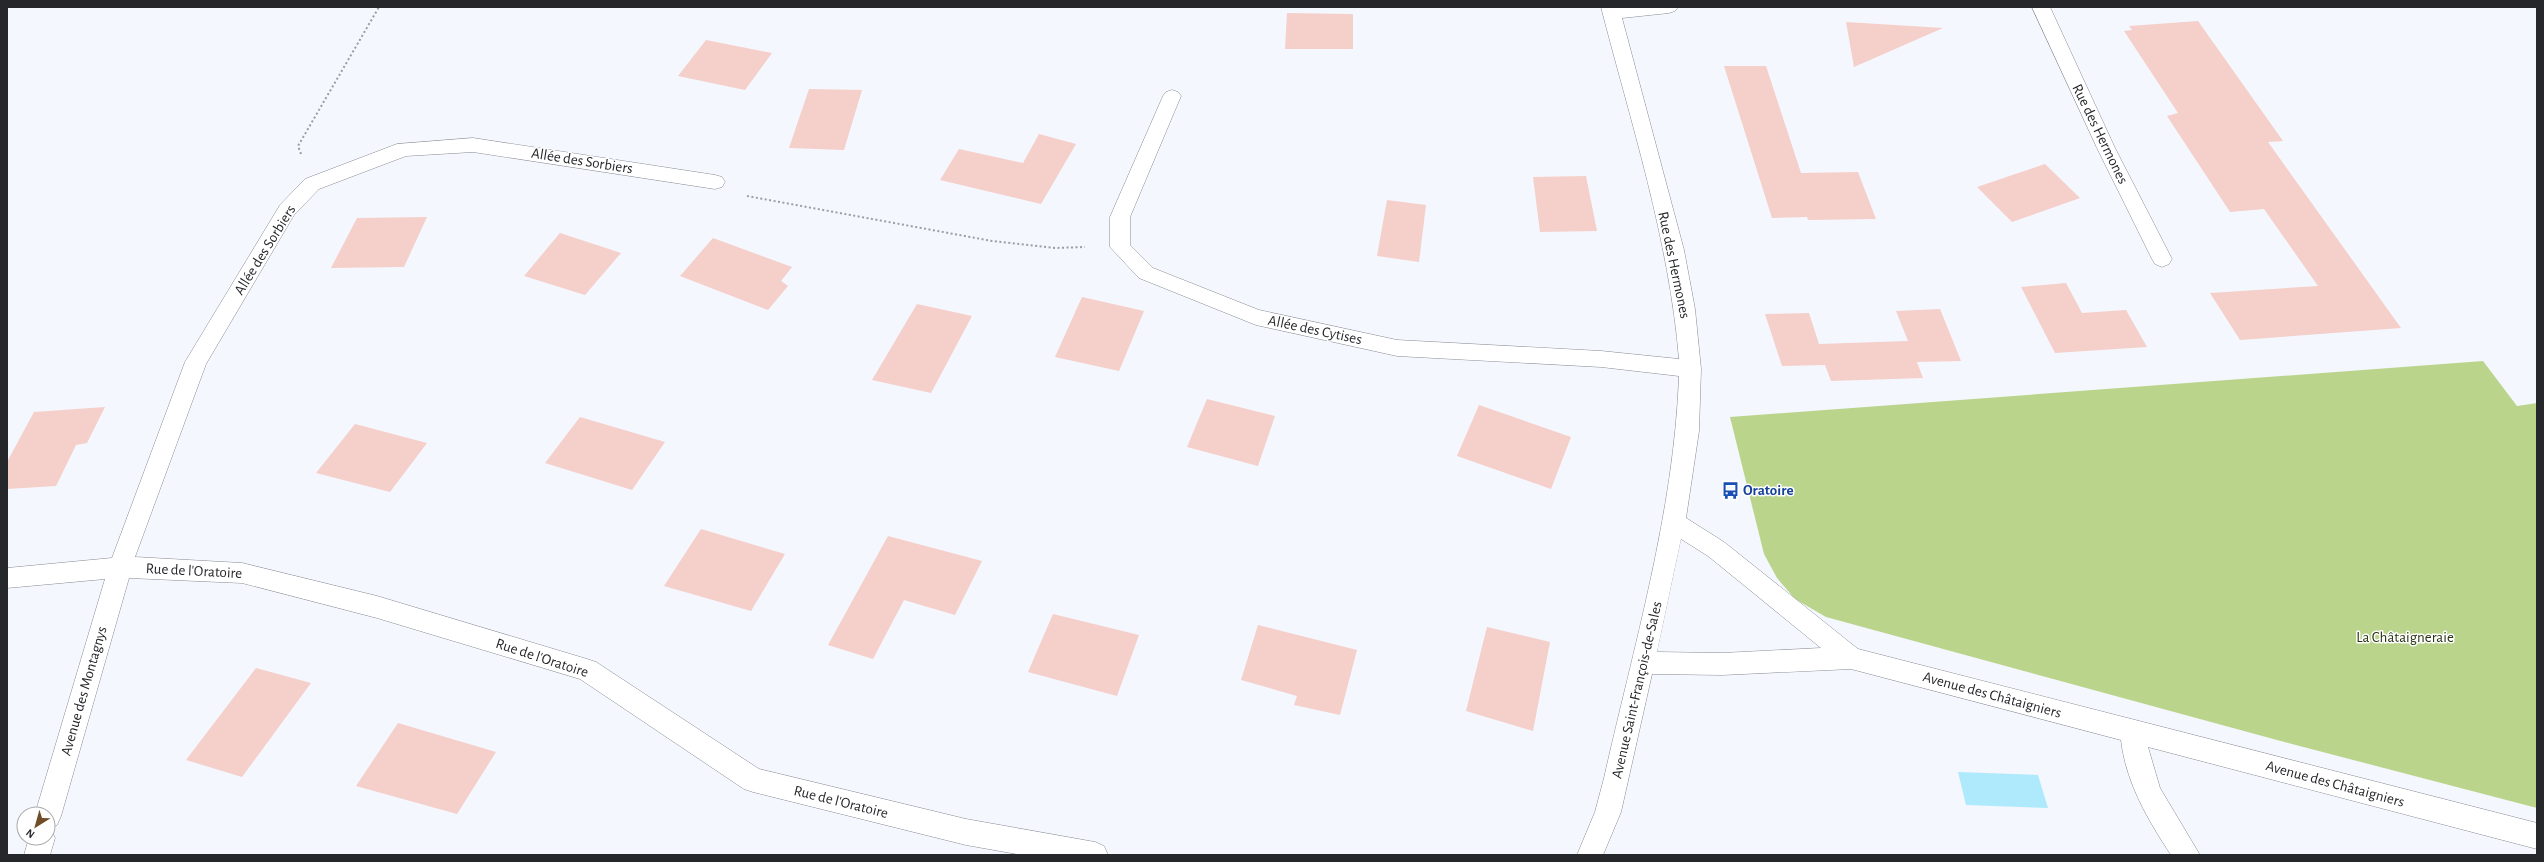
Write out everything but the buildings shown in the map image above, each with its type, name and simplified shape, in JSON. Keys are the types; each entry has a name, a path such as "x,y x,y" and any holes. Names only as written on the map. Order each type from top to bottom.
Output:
{"street":[{"name":"Rue des Hermones","path":"1669,7 1611,10 1677,265 1685,309 1690,369 1688,431 1675,523"},
{"name":"Rue des Hermones","path":"2041,7 2100,135 2162,259"},
{"path":"1120,247 1120,217 1172,96"},
{"name":"Allée des Sorbiers","path":"120,567 196,362 288,210 312,184 404,149 473,145 715,182"},
{"name":"Allée des Cytises","path":"1120,247 1146,273 1256,317 1397,348 1601,359 1690,369"},
{"name":"Avenue des Châtaigniers","path":"1675,523 1716,549 1851,658"},
{"name":"Avenue Saint-François-de-Sales","path":"1590,855 1608,812 1675,523"},
{"name":"Rue de l'Oratoire","path":"7,578 120,567 242,573 384,610 587,670 753,780 966,832 1095,855"},
{"name":"Avenue des Montagnys","path":"51,806 120,567"},
{"name":"Avenue des Châtaigniers","path":"1643,663 1722,664 1851,658 2537,836"},
{"path":"2133,732 2139,774 2149,796 2187,855"}],"path":[{"path":"312,184 298,146 379,7"},
{"path":"715,182 744,195 992,240 1055,248 1120,247"}],"green space":[{"name":"La Châtaigneraie","path":"2483,361 2517,406 2537,403 2537,808 2292,744 1826,617 1795,599 1777,578 1764,554 1730,417"}],"water":[{"path":"1958,772 2038,775 2048,808 1966,805"}],"place":[{"name":"Oratoire","path":"1730,490"}]}
